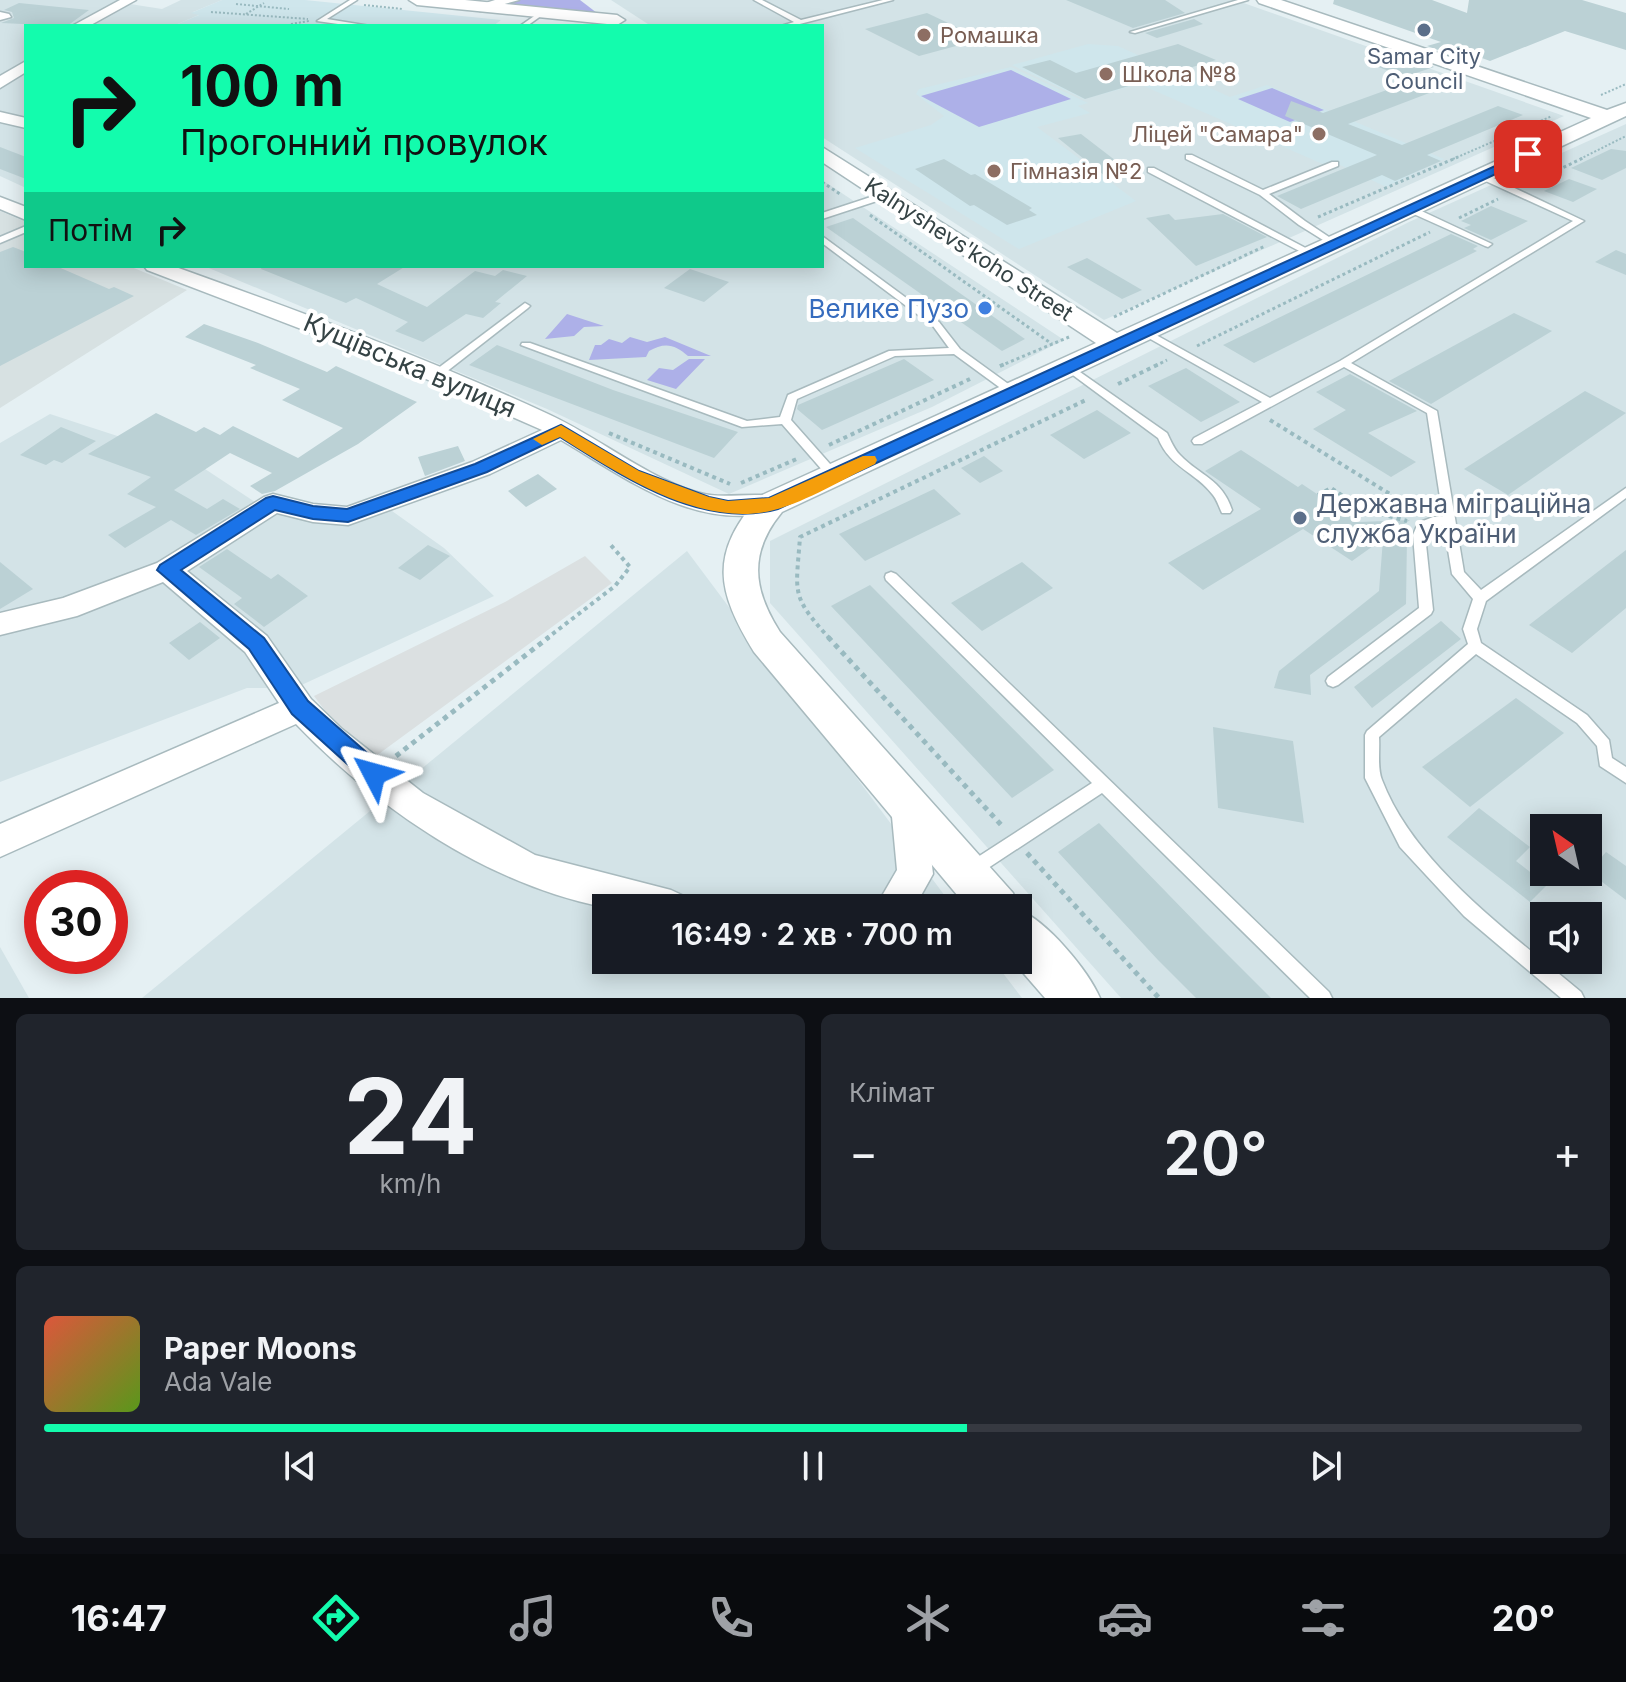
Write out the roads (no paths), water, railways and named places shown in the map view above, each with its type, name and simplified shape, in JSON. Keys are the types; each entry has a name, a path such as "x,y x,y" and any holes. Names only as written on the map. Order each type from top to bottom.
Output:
{"street":[{"path":"83,24 130,0"},
{"path":"417,0 622,23"},
{"path":"480,7 513,0"},
{"path":"586,0 622,23"},
{"path":"1265,0 1574,106 1616,113"},
{"path":"0,83 24,66"},
{"path":"985,894 767,642 745,606 740,584 746,544 755,521 771,504 1616,113"},
{"path":"0,117 24,123"},
{"name":"Kalnyshevsʹkoho Street","path":"824,154 1115,344"},
{"path":"0,202 24,213"},
{"name":"Кущівська вулиця","path":"160,268 368,343 561,430 633,475 706,503 728,507 771,504"},
{"path":"0,624 67,608 167,570 273,503 313,513 348,516 481,468 561,430"},
{"path":"167,570 256,644 300,708 411,804 528,870 618,894"},
{"path":"0,841 300,708"},
{"path":"902,894 915,874 907,802"},
{"path":"1032,948 1076,998"}],"lane":[{"path":"318,23 354,0"},
{"path":"757,0 800,22"},
{"path":"792,24 890,0"},
{"path":"1133,32 1245,0"},
{"path":"1203,1 1219,7"},
{"path":"526,24 542,13"},
{"path":"1189,157 1263,193 1302,223 1323,248"},
{"path":"1263,193 1335,164"},
{"path":"1151,170 1283,238 1323,248"},
{"path":"1198,441 1344,363 1580,221 1482,176"},
{"path":"824,215 886,195"},
{"path":"1410,209 1488,244"},
{"path":"0,240 24,230"},
{"path":"824,240 936,324 956,351 1014,393"},
{"path":"437,374 525,306"},
{"path":"1143,332 1270,402"},
{"path":"526,345 746,425 785,420"},
{"path":"785,420 792,397 841,373 893,353 956,351"},
{"path":"1344,363 1432,411 1458,574 1480,598"},
{"path":"1070,368 1163,436 1165,445 1176,459 1217,490 1224,499 1226,510"},
{"path":"785,420 834,476"},
{"path":"1626,492 1480,598 1470,629 1475,646 1582,719 1604,744 1605,761 1626,776"},
{"path":"1333,681 1426,610 1419,535 1428,523 1450,522"},
{"path":"891,577 1323,998"},
{"path":"1475,646 1372,735 1373,778 1406,842 1470,910 1575,998"},
{"path":"967,873 1103,784"}],"place":[{"name":"Samar City Council","path":"1424,30"},
{"name":"Ромашка","path":"924,35"},
{"name":"Школа №8","path":"1106,74"},
{"name":"Ліцей \"Самара\"","path":"1319,134"},
{"name":"Гімназія №2","path":"994,171"},
{"name":"Велике Пузо","path":"985,308"},
{"name":"Державна міграційна служба України","path":"1300,518"}]}
